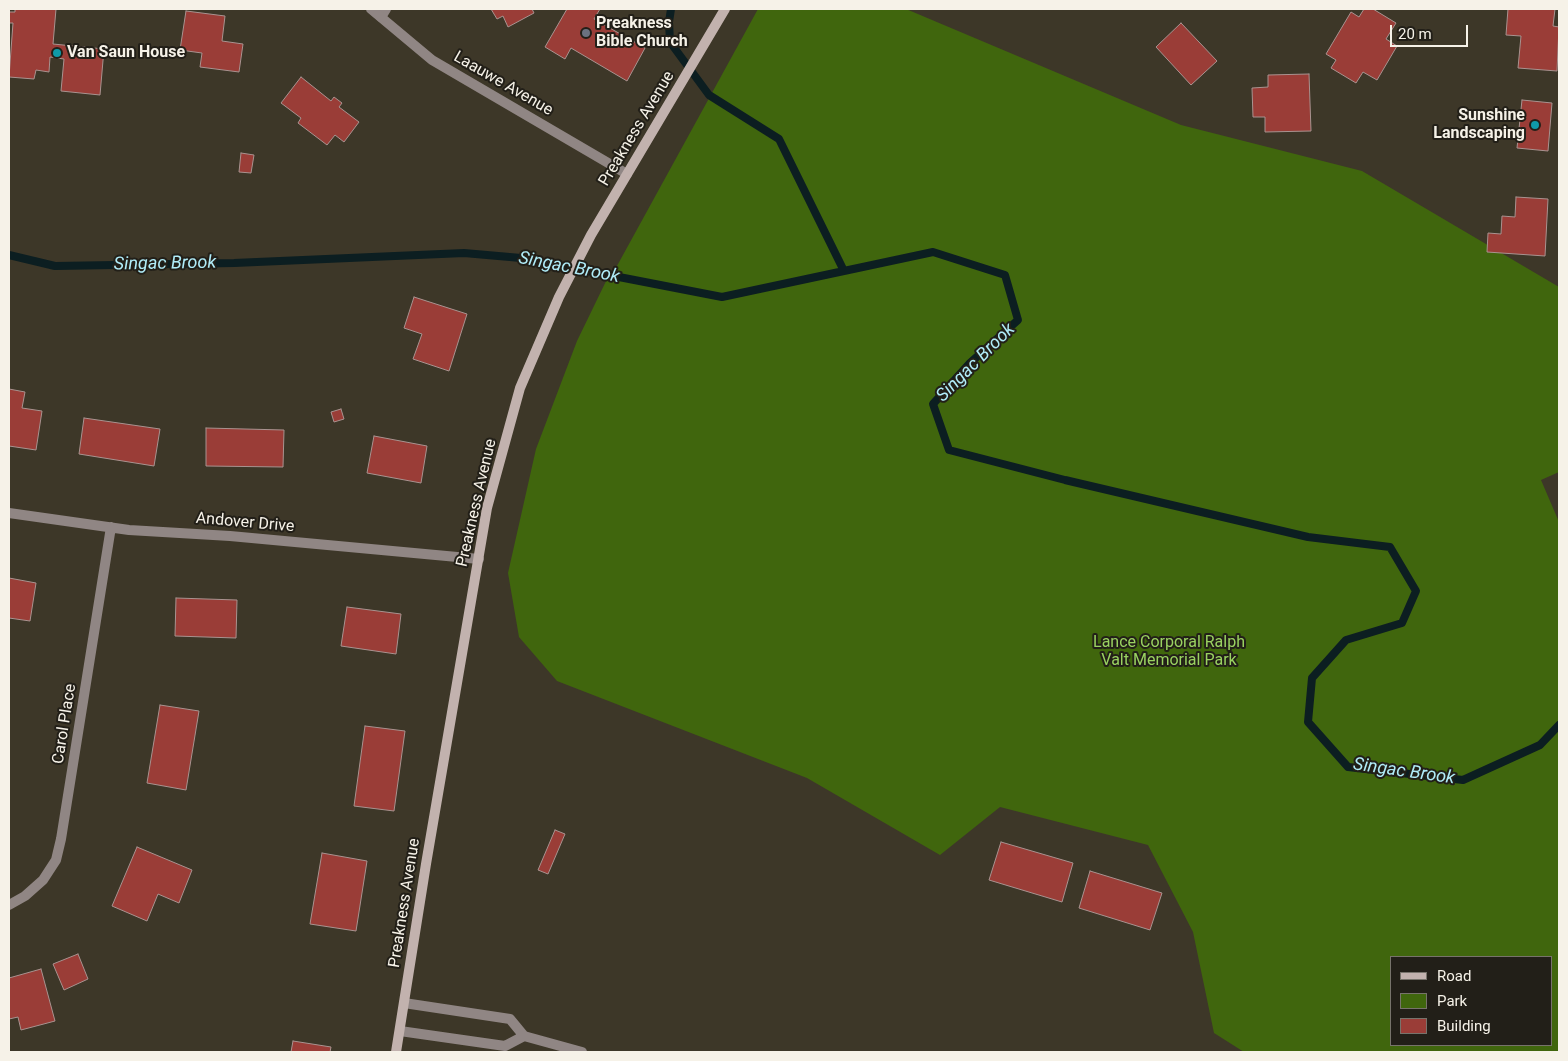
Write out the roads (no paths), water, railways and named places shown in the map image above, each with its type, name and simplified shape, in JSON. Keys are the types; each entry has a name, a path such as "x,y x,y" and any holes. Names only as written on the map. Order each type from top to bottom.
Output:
{"main road":[{"name":"Preakness Avenue","path":"396,1052 426,864 488,508 520,388 580,256 725,9"}],"street":[{"name":"Laauwe Avenue","path":"371,9 384,13 432,60 627,174"},
{"name":"Andover Drive","path":"9,513 112,527 479,559"},
{"name":"Carol Place","path":"9,905 25,896 43,880 56,860 112,527"},
{"path":"404,1003 510,1020 524,1036 582,1052"},
{"path":"400,1031 505,1046 524,1036"}],"waterway":[{"path":"671,9 669,22 670,42 709,95 779,139 844,271"},
{"name":"Singac Brook","path":"9,255 55,266 234,263 464,253 521,258 722,297 933,252 1005,275 1018,320 970,363 933,404 949,450 1065,480 1308,537 1390,547 1416,591 1402,623 1346,640 1312,678 1308,722 1348,767 1463,780 1540,745 1559,725"}],"place":[{"name":"Preakness Bible Church","path":"586,33"},
{"name":"Van Saun House","path":"57,53"},
{"name":"Sunshine Landscaping","path":"1535,125"}],"park label":[{"name":"Lance Corporal Ralph Valt Memorial Park","path":"1169,652"}]}
